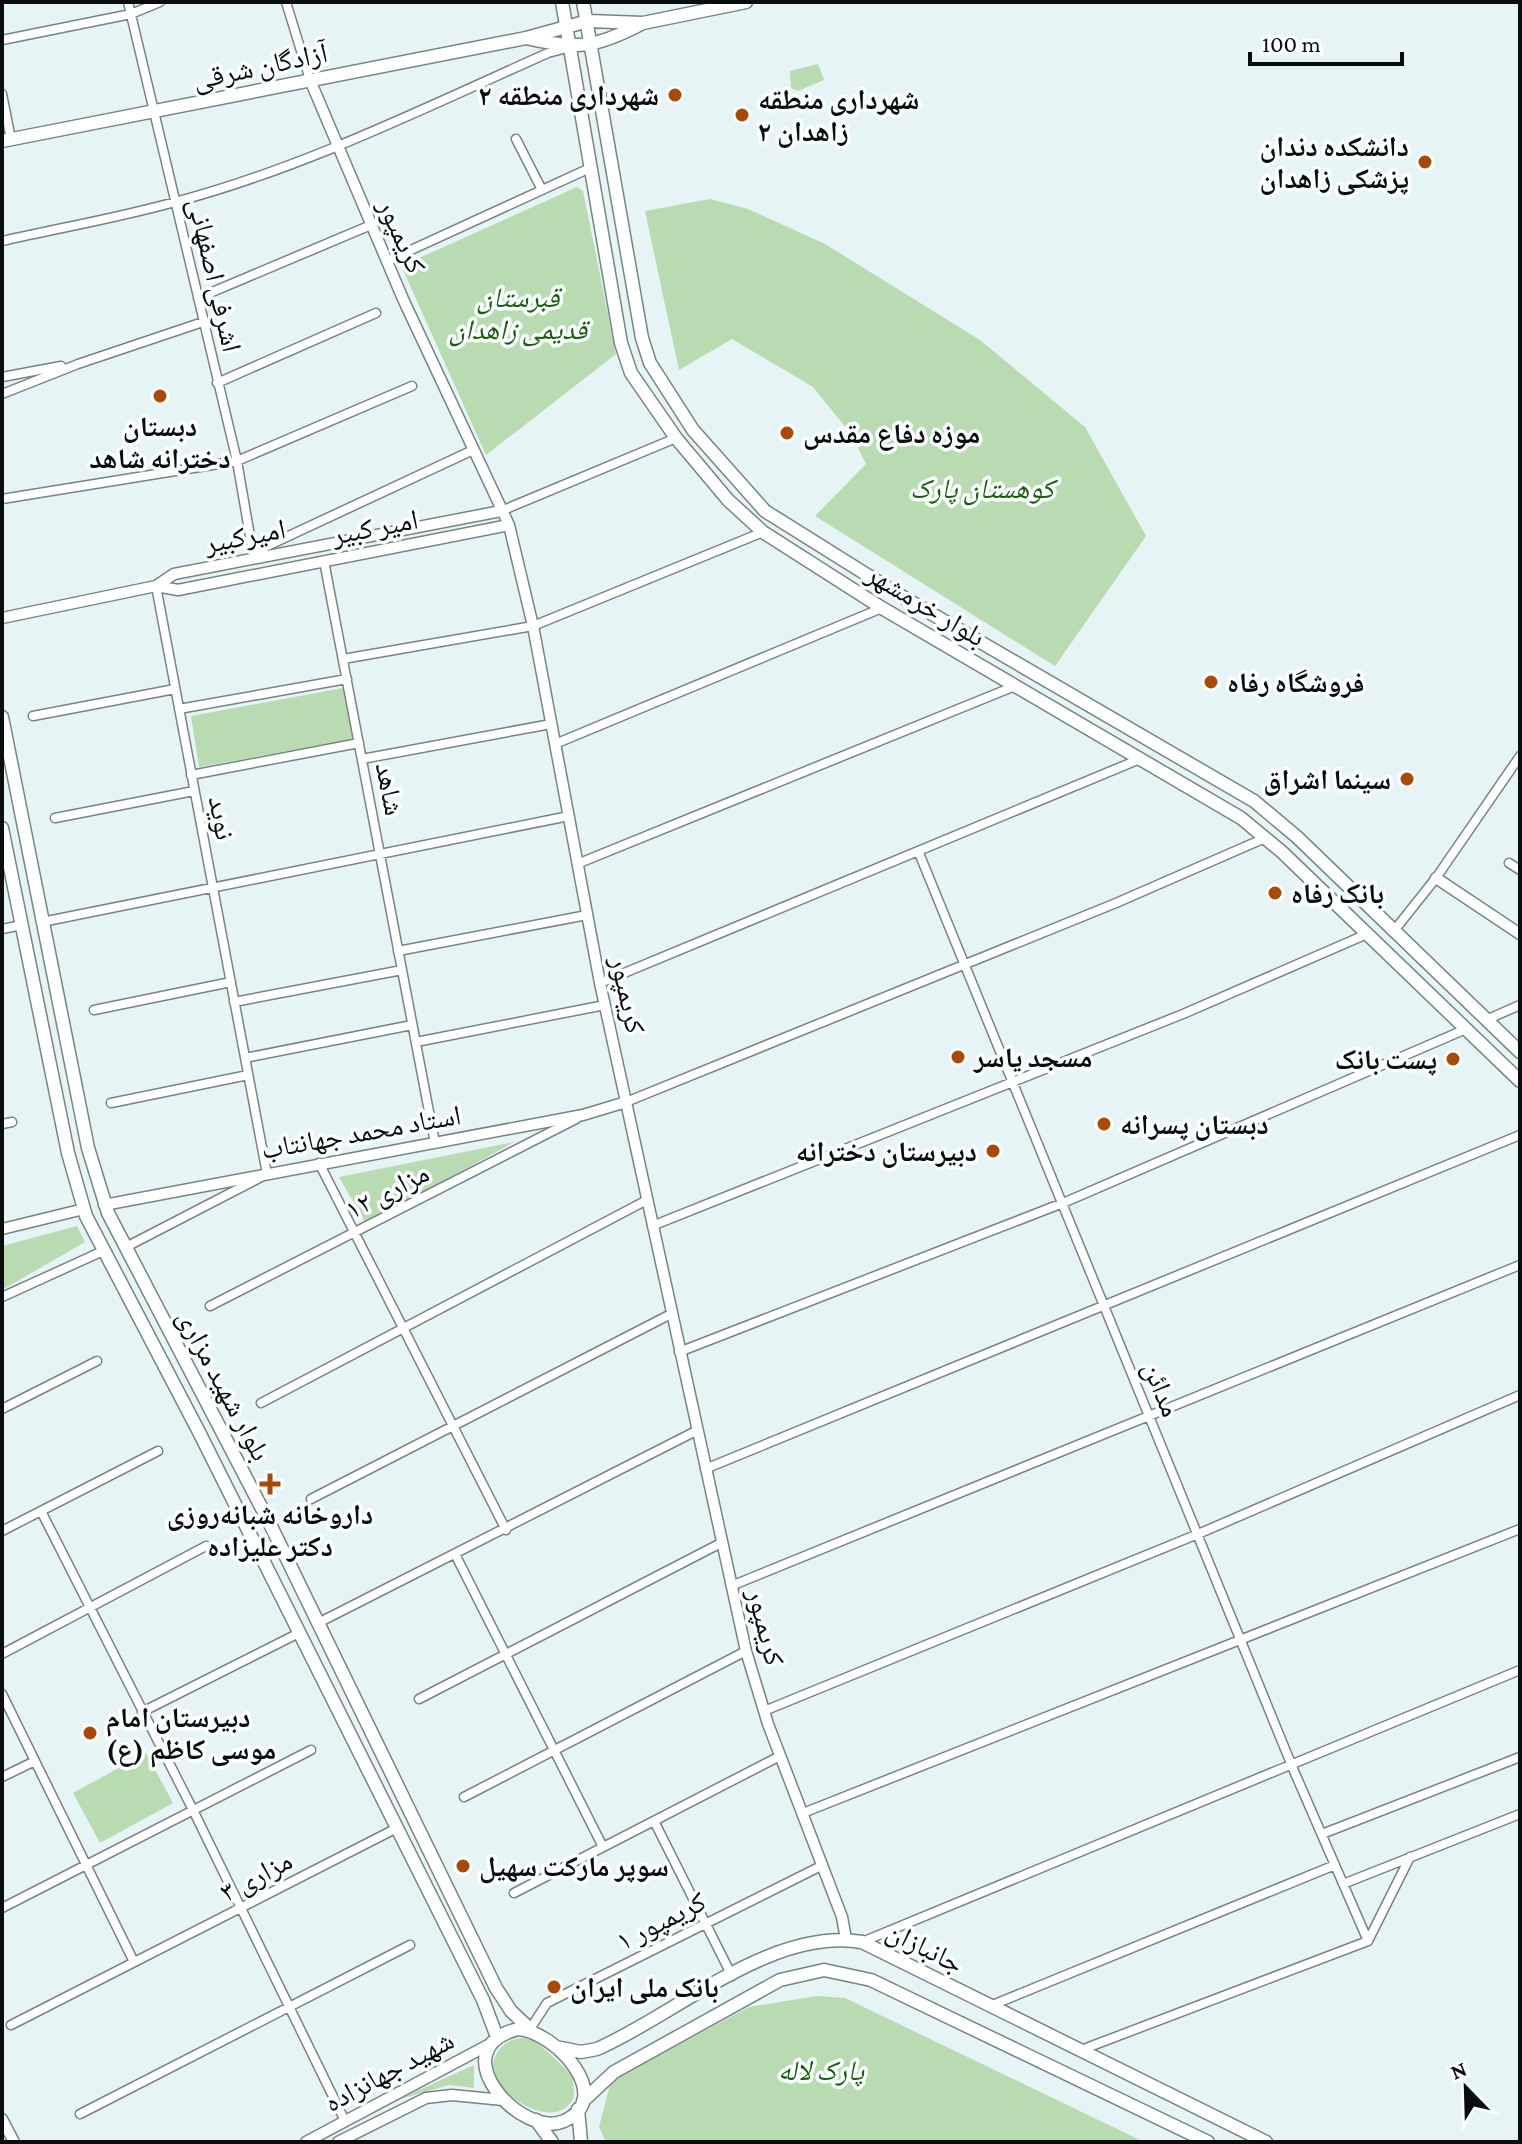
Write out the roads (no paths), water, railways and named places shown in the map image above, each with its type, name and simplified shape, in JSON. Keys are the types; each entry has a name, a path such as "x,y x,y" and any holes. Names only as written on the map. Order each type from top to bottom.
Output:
{"main road":[{"name":"بلوار خرمشهر","path":"562,2 621,343 631,373 676,438 728,500 763,532 882,608 1241,818 1520,1081"},
{"name":"بلوار خرمشهر","path":"583,2 642,338 650,363 693,430 734,479 765,511 953,627 1254,801 1297,837 1520,1052"},
{"path":"569,48 620,35 643,23 746,2"},
{"name":"آزادگان شرقی","path":"7,140 526,38 565,25 588,21 643,23"},
{"name":"آزادگان شرقی","path":"526,38 569,48"},
{"path":"602,232 623,229"},
{"path":"942,643 953,627"},
{"name":"بلوار شهید مزاری","path":"2,717 88,1148 104,1205 318,1623 496,1988 511,2011 530,2029"},
{"name":"بلوار شهید مزاری","path":"2,828 44,1036 84,1209 483,2000 495,2040"},
{"path":"44,1036 64,1032"},
{"path":"299,1633 318,1623"},
{"name":"جانبازان","path":"556,2047 581,2052 597,2049 796,1945 846,1939 862,1942 1266,2142"},
{"name":"جانبازان","path":"580,2105 614,2072 761,1990 802,1973 824,1970 871,1980 1208,2142"},
{"path":"580,2105 562,2122 551,2124 533,2118 503,2100 486,2073 485,2062 495,2040 518,2029 530,2029 556,2047 581,2076 581,2142"},
{"path":"533,2118 552,2142"}],"street":[{"name":"اشرفی اصفهانی","path":"128,2 237,461 254,559"},
{"path":"2,40 131,14 160,2"},
{"path":"286,2 310,80"},
{"path":"2,241 176,202 264,173 336,147 548,53 569,48"},
{"name":"کریمپور","path":"310,80 336,147 471,451 509,525 533,626 600,983 746,1651 780,1756 842,1917 846,1939"},
{"path":"2,94 7,140"},
{"path":"516,139 542,190"},
{"path":"387,261 590,168"},
{"path":"198,298 371,225"},
{"path":"217,383 376,313"},
{"path":"2,394 78,364 203,322"},
{"path":"2,377 78,364"},
{"path":"2,499 237,461 412,386"},
{"path":"501,511 676,438"},
{"path":"254,559 265,547 471,451"},
{"name":"امیرکبیر","path":"2,618 156,586 174,574 501,511"},
{"name":"امیر کبیر","path":"156,586 178,590 509,525"},
{"path":"343,659 533,626 763,532"},
{"name":"شاهد","path":"324,561 435,1143"},
{"name":"نوید","path":"156,586 267,1174"},
{"path":"555,744 882,608"},
{"path":"179,709 347,679"},
{"path":"577,864 1015,686"},
{"path":"33,716 175,689"},
{"path":"362,759 551,724"},
{"path":"191,775 359,743"},
{"path":"1393,932 1436,878 1520,756"},
{"path":"600,983 1140,759"},
{"path":"1510,772 1520,775"},
{"path":"55,818 194,791"},
{"path":"42,922 569,816"},
{"path":"626,1102 963,962 1116,903 1265,838"},
{"name":"مدائن","path":"919,853 1291,1764 1368,1941"},
{"path":"1509,863 1520,870"},
{"path":"1436,878 1520,934"},
{"path":"398,951 587,915"},
{"path":"2,929 22,925"},
{"path":"652,1226 1183,1014 1367,934"},
{"path":"234,1002 402,970"},
{"path":"94,1010 231,982"},
{"path":"416,1042 605,1005"},
{"path":"1486,1020 1520,1005"},
{"path":"245,1058 412,1025"},
{"path":"679,1352 1063,1203 1466,1029"},
{"path":"111,1103 248,1075"},
{"name":"استاد محمد جهانتاب","path":"104,1205 583,1115 626,1102"},
{"name":"مزاری ۱۲","path":"210,1306 583,1115"},
{"path":"705,1469 1520,1135"},
{"path":"319,1163 506,1530"},
{"path":"126,1247 267,1174"},
{"path":"261,1403 647,1200"},
{"path":"2,1229 84,1209"},
{"path":"2,1297 103,1251"},
{"path":"731,1586 1520,1265"},
{"path":"311,1499 671,1314"},
{"path":"2,1409 97,1361"},
{"path":"764,1711 1198,1534 1520,1395"},
{"path":"318,1623 456,1556 696,1431"},
{"path":"2,1531 158,1451"},
{"path":"41,1511 193,1810 352,2134"},
{"path":"803,1813 1520,1529"},
{"path":"419,1699 721,1543"},
{"path":"2,1654 206,1546"},
{"path":"456,1556 603,1847"},
{"path":"142,1712 299,1633"},
{"path":"464,1797 746,1651"},
{"path":"862,1942 1520,1670"},
{"path":"2,1694 134,1962"},
{"path":"2,1908 311,1750"},
{"path":"514,1893 780,1756"},
{"path":"1322,1834 1520,1757"},
{"path":"2,1777 35,1761"},
{"path":"1343,1884 1520,1814"},
{"path":"654,1821 733,1976"},
{"name":"مزاری ۳","path":"11,2025 397,1828"},
{"path":"1081,2050 1368,1941 1410,1857"},
{"name":"کریمپور ۱","path":"530,2029 547,2003 823,1865"},
{"path":"990,2006 1335,1865"},
{"path":"80,2114 410,1945"},
{"name":"شهید جهانزاده","path":"306,2142 495,2040"},
{"name":"شهید جهانزاده","path":"338,2142 426,2098 452,2095 503,2100"},
{"path":"2,2119 14,2142"}],"place":[{"name":"شهرداری منطقه ۲","path":"675,95"},
{"name":"شهرداری منطقه ۲ زاهدان","path":"742,115"},
{"name":"دانشکده دندان پزشکی زاهدان","path":"1425,162"},
{"name":"دبستان دخترانه شاهد","path":"160,396"},
{"name":"موزه دفاع مقدس","path":"787,433"},
{"name":"فروشگاه رفاه","path":"1211,682"},
{"name":"سینما اشراق","path":"1407,779"},
{"name":"بانک رفاه","path":"1275,893"},
{"name":"مسجد یاسر","path":"958,1057"},
{"name":"پست بانک","path":"1453,1059"},
{"name":"دبستان پسرانه","path":"1104,1124"},
{"name":"دبیرستان دخترانه","path":"993,1151"},
{"name":"داروخانه شبانه‌روزی دکتر علیزاده","path":"270,1484"},
{"name":"دبیرستان امام موسی کاظم (ع)","path":"90,1733"},
{"name":"سوپر مارکت سهیل","path":"463,1866"},
{"name":"بانک ملی ایران","path":"554,1987"}],"park label":[{"name":"قبرستان قدیمی زاهدان","path":"518,313"},
{"name":"کوهستان پارک","path":"982,488"},
{"name":"پارک لاله","path":"821,2070"}]}
